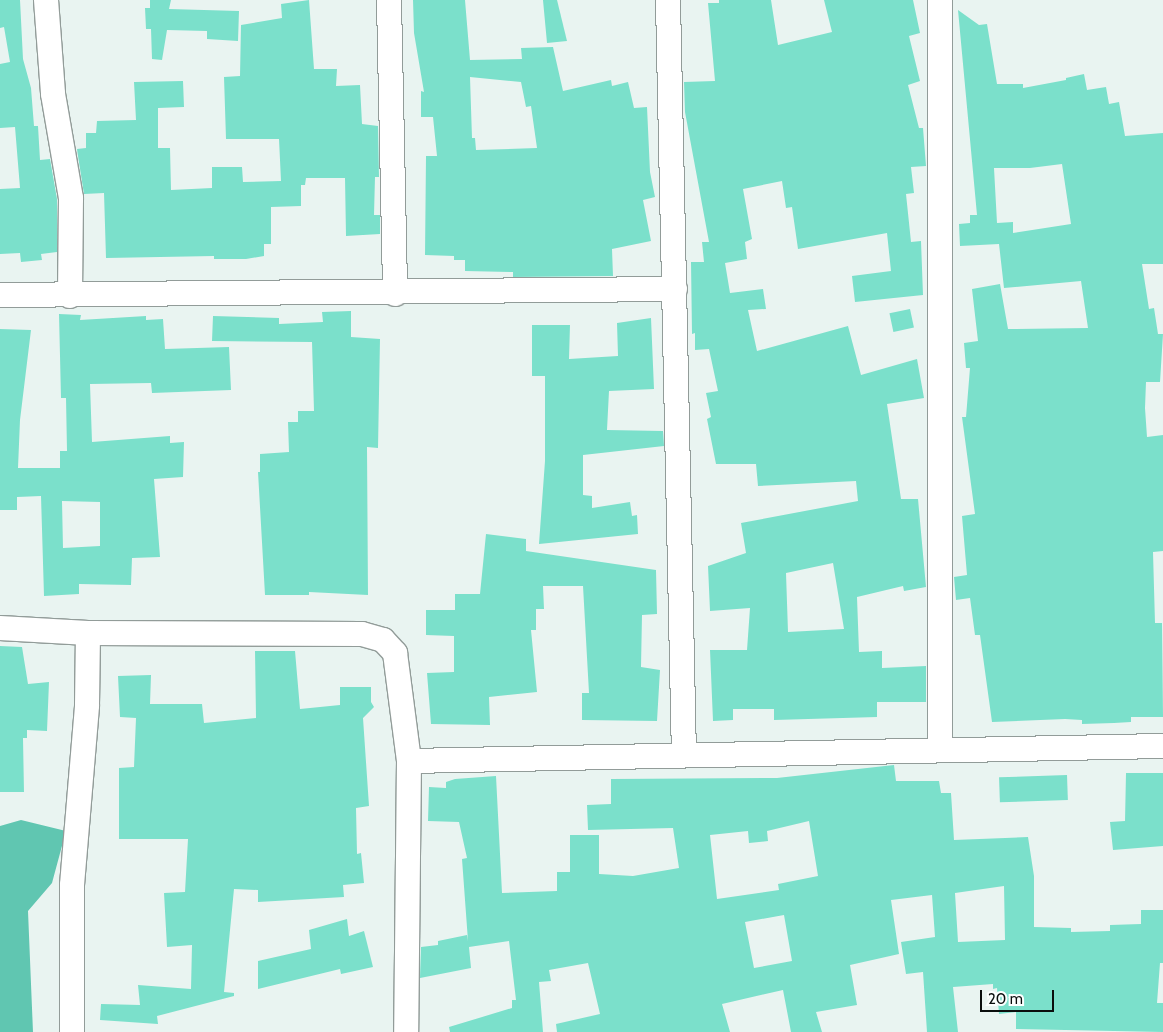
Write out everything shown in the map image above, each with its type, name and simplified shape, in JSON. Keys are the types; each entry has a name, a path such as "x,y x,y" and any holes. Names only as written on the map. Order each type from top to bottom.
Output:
{"street":[{"path":"46,0 53,94 71,198 70,296"},
{"path":"389,0 395,294"},
{"path":"668,0 684,755"},
{"path":"940,0 940,750"},
{"path":"0,295 395,294 675,289"},
{"path":"0,628 88,633 362,634 383,640 395,652 409,761 406,1032"},
{"path":"72,1032 72,885 86,714 88,633"},
{"path":"409,761 1163,746"}],"shaded area":[{"path":"21,820 66,831 52,883 28,911 33,1032 0,1032 0,826"}],"building":[{"path":"0,0 20,0 23,59 31,88 34,126 38,126 40,160 50,159 57,199 57,252 41,254 42,260 21,262 20,253 0,254 0,189 20,188 15,127 0,128 0,64 10,62 4,27 0,28"},
{"path":"150,0 171,0 169,9 239,11 238,41 207,39 207,31 167,30 162,60 152,59 151,29 146,29 145,8 150,8"},
{"path":"309,0 314,69 337,69 336,86 360,85 362,124 378,126 379,177 375,177 374,215 380,215 380,234 346,236 345,178 306,178 305,185 301,185 301,206 271,207 271,244 264,244 264,256 246,259 214,259 214,256 106,258 104,193 84,194 77,149 86,148 86,133 96,133 97,121 136,120 134,82 183,81 184,107 158,108 158,148 170,148 171,190 212,188 212,167 242,167 243,182 281,181 279,139 226,139 224,77 240,76 241,25 282,18 281,4"},
{"path":"413,0 465,0 470,60 522,59 521,48 553,47 563,91 611,80 612,86 628,82 634,108 647,107 650,172 655,197 643,200 651,241 612,249 613,276 513,277 513,272 465,271 465,260 454,260 454,256 425,255 426,156 437,156 433,117 421,117 421,91 424,92 414,33","holes":["470,77 521,82 526,107 531,106 537,148 476,150 475,138 472,138"]},
{"path":"543,0 557,0 567,41 547,43"},
{"path":"719,0 771,0 778,45 832,32 824,0 913,0 920,33 909,36 920,81 908,85 919,128 923,128 926,166 911,167 914,193 906,194 911,242 921,241 923,295 855,302 852,276 891,271 887,233 798,249 792,207 786,208 782,181 743,189 752,239 745,242 747,259 725,263 730,293 763,289 766,309 748,310 757,351 848,326 861,375 917,359 924,398 887,404 901,499 918,499 926,587 904,591 903,586 857,597 859,652 882,651 882,668 926,666 926,702 877,702 877,717 774,720 774,709 733,709 733,720 713,721 710,650 747,650 750,608 710,611 708,566 746,553 741,523 858,501 856,481 758,486 756,464 716,464 707,419 711,417 706,393 718,391 709,349 695,350 695,333 692,334 691,262 704,262 702,242 709,242 685,112 684,82 715,81 708,3 719,3","holes":["833,563 844,629 788,632 786,573"]},
{"path":"958,10 979,25 987,24 997,84 1023,84 1023,88 1066,80 1066,78 1084,74 1087,90 1106,87 1109,104 1119,102 1125,136 1163,133 1163,264 1142,264 1149,309 1154,308 1158,334 1163,334 1160,382 1146,382 1145,408 1147,437 1163,435 1163,551 1153,552 1155,623 1162,623 1163,717 1131,717 1131,722 1082,724 1082,720 1065,719 992,722 980,635 975,635 970,598 956,600 954,577 967,575 962,516 975,514 962,417 966,417 970,368 966,368 964,343 978,341 972,289 1000,284 1008,329 1088,328 1081,281 1004,288 999,244 960,246 959,224 970,223 970,215 977,215","holes":["1062,164 1071,224 1013,233 1013,222 997,223 994,168 1030,168"]},
{"path":"910,309 914,328 893,332 889,313"},
{"path":"351,311 351,337 380,339 378,448 367,447 368,595 309,592 309,595 265,595 258,472 260,472 260,454 289,452 288,422 298,422 298,411 314,411 312,342 212,341 213,316 279,318 279,324 323,322 322,312"},
{"path":"59,314 81,315 80,320 146,316 146,320 163,319 165,349 229,347 231,390 152,393 151,383 90,384 92,442 170,436 170,443 184,442 183,477 154,479 160,557 132,558 131,585 79,584 79,594 44,596 41,496 17,497 17,510 0,510 0,329 31,330 20,420 18,468 60,468 60,451 67,451 66,398 61,398","holes":["62,501 100,502 100,546 63,548"]},
{"path":"651,318 654,389 609,391 607,430 663,431 664,446 583,455 583,495 592,496 592,508 630,502 632,516 637,515 638,534 539,544 545,461 545,376 532,376 532,325 570,325 569,359 618,356 617,323"},
{"path":"486,534 526,539 526,551 656,570 657,614 642,615 641,667 660,670 657,721 582,720 582,693 589,693 583,586 543,586 544,609 536,609 536,630 531,630 537,692 489,697 490,725 431,724 427,673 454,672 454,636 426,635 426,610 455,610 455,594 480,594"},
{"path":"0,646 22,647 28,684 49,682 47,731 27,730 27,738 23,738 24,792 0,792"},
{"path":"255,651 295,651 300,709 340,705 340,687 371,687 371,702 374,707 363,718 369,806 356,808 357,854 361,853 364,883 343,885 344,897 258,902 258,890 234,889 224,992 234,993 234,996 157,1016 158,1024 100,1020 101,1004 140,1005 138,985 191,989 192,945 167,947 164,893 185,892 188,839 119,839 119,768 134,767 136,718 120,717 118,676 151,675 150,704 202,704 204,723 256,718"},
{"path":"894,765 896,781 939,781 941,793 951,793 954,840 1028,837 1034,876 1034,927 1071,928 1071,932 1110,931 1110,925 1141,924 1141,910 1163,910 1163,963 1160,963 1157,1003 1163,1003 1163,1032 1016,1029 1016,1012 999,1014 997,988 993,989 993,984 953,987 958,1032 927,1032 923,972 906,974 901,942 935,937 932,895 891,900 899,954 850,965 857,1005 816,1012 822,1032 791,1032 783,990 722,1004 730,1032 557,1032 556,1024 600,1014 588,963 549,970 551,981 539,982 543,1032 450,1032 449,1027 512,1008 512,1000 516,1000 509,941 469,947 471,968 420,978 421,947 438,945 438,941 467,935 468,941 462,859 467,858 459,822 428,821 429,787 446,788 446,782 455,779 496,776 502,893 557,891 557,872 570,872 570,835 599,835 599,874 633,876 679,868 673,828 588,830 587,805 611,804 611,779 777,778","holes":["809,821 818,876 778,884 779,890 717,899 710,835 748,831 749,843 768,841 767,831","1004,886 1005,940 958,942 955,893","784,915 792,961 754,968 745,922"]},
{"path":"1126,773 1163,773 1163,846 1113,850 1110,822 1125,821"},
{"path":"1067,775 1068,800 1000,802 999,777"},
{"path":"347,919 349,936 364,931 373,967 341,974 340,969 258,989 258,961 311,949 309,930"}]}
